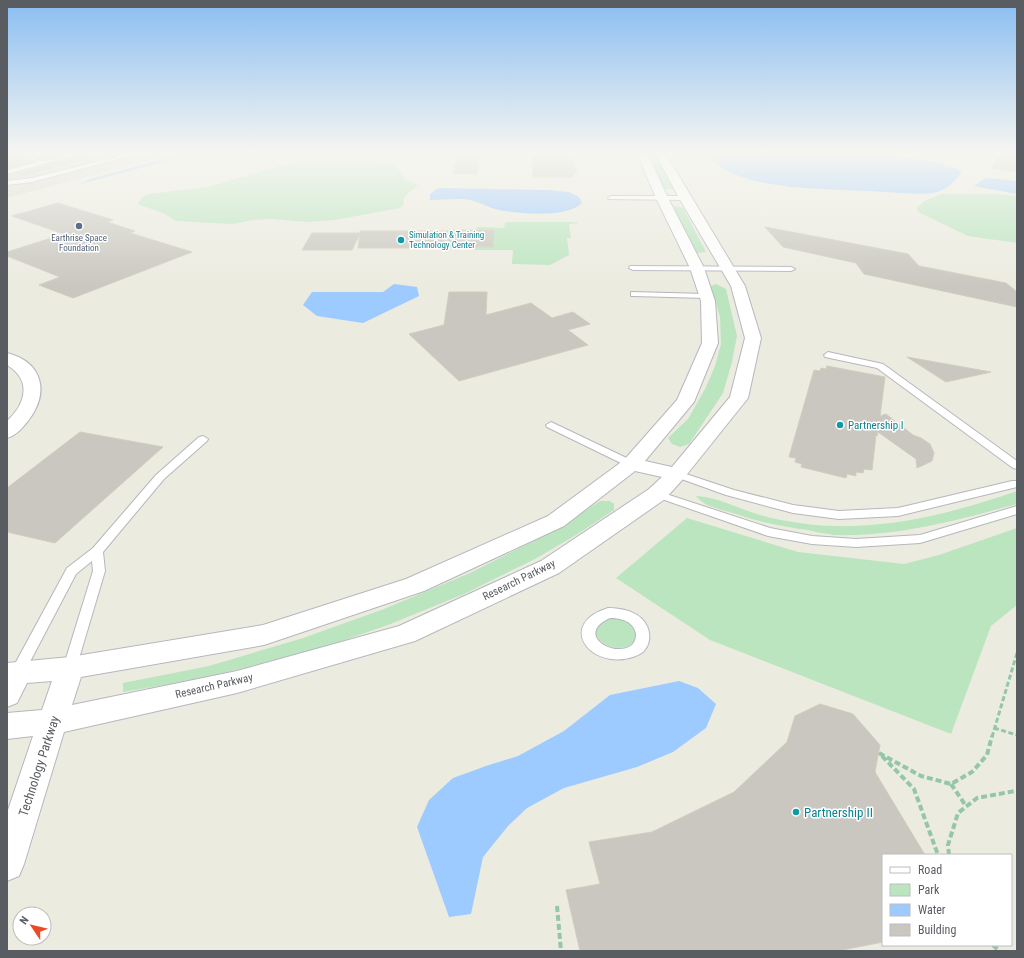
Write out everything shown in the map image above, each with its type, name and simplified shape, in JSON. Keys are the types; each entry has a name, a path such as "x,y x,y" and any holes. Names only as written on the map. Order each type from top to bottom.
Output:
{"street":[{"path":"10,681 70,668 264,635 415,585 556,521 631,464 685,402 710,343 706,296 698,268 662,198"},
{"name":"Research Parkway","path":"7,726 53,722 237,682 406,634 550,567 657,494 677,474 739,398 754,338 738,286 685,198"},
{"path":"7,358 16,362 27,371 34,388 29,407 16,424 7,432"},
{"path":"631,464 677,474"},
{"path":"631,464 657,494"},
{"name":"Technology Parkway","path":"7,864 70,668"}],"lane":[{"path":"612,198 685,198"},
{"path":"633,268 791,269"},
{"path":"634,294 706,296"},
{"path":"828,355 880,366 1017,466"},
{"path":"551,425 631,464"},
{"path":"10,681 72,571 97,551 160,477 203,439"},
{"path":"677,474 737,495 793,509 839,515 898,512 1017,484"},
{"path":"657,494 768,532 812,540 856,543 920,539 1017,510"},
{"path":"70,668 98,571 97,551"}],"path":[{"path":"951,784 972,772 987,755 1017,653"},
{"path":"994,728 1017,735"},
{"path":"938,854 914,789 879,753 921,776 951,784 966,806"},
{"path":"949,854 948,846 958,813 977,798 1015,791"},
{"path":"557,906 561,951"}],"green space":[{"path":"143,198 404,198 403,206 400,208 335,220 307,222 272,219 253,220 232,224 176,221 163,213 137,204"},
{"path":"932,198 1017,198 1017,243 968,236 918,212 917,208 924,201"},
{"path":"675,206 683,208 706,252 694,252 673,208"},
{"path":"505,223 579,223 569,224 571,238 567,238 569,255 550,265 512,264 513,250 473,250 477,227 504,228"},
{"path":"716,284 726,289 737,336 732,362 723,393 689,444 680,447 672,444 668,438 688,419 705,389 715,366 721,344 720,317 711,286"},
{"path":"1017,491 1017,504 927,526 858,535 832,535 763,522 714,508 699,500 696,496 718,500 770,518 827,526 854,526 882,524 937,515"},
{"path":"600,501 610,501 614,504 614,510 576,535 535,559 464,594 388,625 304,654 194,680 123,692 123,683 209,666 303,638 384,609 470,573 555,530"},
{"path":"687,518 798,552 904,564 939,555 1017,528 1017,605 991,626 951,734 710,640 616,578"},
{"path":"608,617 626,620 632,625 637,634 633,642 627,647 619,648 610,646 603,643 598,638 596,631 598,625"}],"water":[{"path":"430,198 579,198 582,203 575,208 566,211 543,214 518,213 495,209 470,200 430,200"},
{"path":"394,284 417,287 419,296 363,323 317,316 303,305 312,292 383,292"},
{"path":"679,681 698,688 716,704 706,728 673,752 637,767 564,788 527,808 508,826 483,857 471,914 449,917 417,827 429,800 453,778 518,756 564,731 610,695"}],"building":[{"path":"58,203 113,220 107,222 135,231 130,233 192,252 73,298 39,285 60,277 7,256 7,252 64,234 12,216"},
{"path":"765,227 908,254 919,266 1006,283 1017,292 1017,307 864,274 856,263 783,247"},
{"path":"449,230 494,230 493,247 447,247"},
{"name":"Simulation & Training Technology Center","path":"360,231 448,231 444,248 358,248 360,234 352,250 302,250 312,233 360,233"},
{"path":"449,292 487,292 486,315 531,303 552,318 573,312 590,324 568,330 588,345 459,381 409,334 444,325"},
{"path":"907,357 991,372 946,382"},
{"name":"Partnership I","path":"827,366 885,377 880,416 886,414 913,435 930,444 934,453 932,461 917,468 916,459 878,432 877,436 876,435 872,470 864,469 863,473 856,472 856,476 847,474 846,478 801,467 802,464 795,462 796,458 789,457 814,370 820,371 821,368 826,369"},
{"path":"80,432 163,447 55,543 7,532 7,488"},
{"name":"Partnership II","path":"820,704 853,714 880,745 875,772 924,854 882,854 882,942 837,951 580,951 566,890 600,884 589,842 652,832 734,792 787,742 795,716"}],"place":[{"name":"Earthrise Space Foundation","path":"79,226"},
{"name":"Simulation & Training Technology Center","path":"401,240"},
{"name":"Partnership I","path":"840,425"},
{"name":"Partnership II","path":"796,812"}]}
